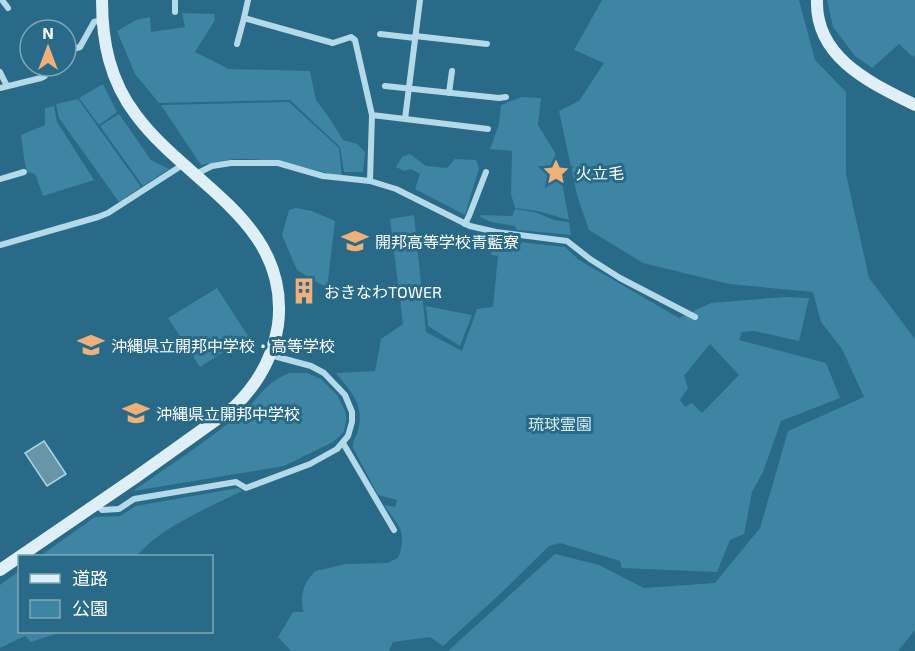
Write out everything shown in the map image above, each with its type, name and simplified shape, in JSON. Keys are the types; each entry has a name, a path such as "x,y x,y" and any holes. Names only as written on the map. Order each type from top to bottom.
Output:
{"street":[{"path":"2,0 8,8"},
{"path":"22,555 234,407 252,388 264,368 276,333 278,315 276,283 270,262 247,224 158,140 137,117 116,82 108,58 102,21 102,0"},
{"path":"175,0 175,12"},
{"path":"237,44 249,0"},
{"path":"405,119 420,0"},
{"path":"817,0 820,22 827,42 840,58 857,73 876,85 915,105"},
{"path":"244,18 333,43 351,37 355,40 372,115 370,181"},
{"path":"78,48 94,22 102,21"},
{"path":"380,34 488,44"},
{"path":"0,72 4,87 41,78"},
{"path":"449,93 452,72"},
{"path":"385,86 506,97"},
{"path":"372,115 488,129"},
{"path":"196,174 212,166 231,163 278,163 322,176 370,181 396,189 465,224 487,231 567,241 620,278 695,317"},
{"path":"0,245 108,213 184,164"},
{"path":"0,179 24,172"},
{"path":"465,224 486,172"},
{"path":"96,504 102,510 119,509 134,499 236,482 246,488 310,464 343,444 352,422 352,412 345,395 324,373 311,366 270,355"},
{"path":"343,444 394,530"},
{"path":"0,570 18,558"}],"green space":[{"path":"602,0 799,0 815,60 846,92 846,174 869,278 915,339 915,630 898,651 448,651 555,554 599,565 644,588 715,583 760,528 788,431 864,397 842,349 821,322 813,292 729,284 643,263 589,230 577,195 559,111 579,101 604,63 574,50"},
{"path":"827,0 915,0 915,55 913,57 899,44 872,68 855,56 833,27"},
{"path":"182,13 214,14 215,20 195,52 229,69 310,71 316,100 343,140 357,144 365,152 363,172 344,172 340,147 290,100 159,103 135,74 117,31 136,20 150,17 151,32 185,27"},
{"path":"103,84 117,112 99,125 79,98"},
{"path":"522,97 541,98 538,125 557,156 569,220 538,211 515,208 511,194 512,151 490,149 499,124 501,105"},
{"path":"78,99 141,187 119,202 59,118 56,104"},
{"path":"289,102 339,148 342,177 273,161 237,159 201,165 161,105"},
{"path":"54,106 57,122 94,180 43,196 35,174 27,172 21,135 45,125 45,108"},
{"path":"119,114 151,160 169,169 143,186 100,126"},
{"path":"410,154 426,166 447,168 455,159 476,160 479,168 465,215 415,189 420,174 411,169 404,171 396,167 402,157"},
{"path":"296,208 312,211 335,221 327,288 297,270 282,235 289,210"},
{"path":"515,209 569,222 571,235 517,230 515,226 491,222 480,217 481,215 512,216"},
{"name":"琉球霊園","path":"414,215 426,332 462,351 477,309 493,307 498,256 491,255 493,239 565,247 579,260 679,318 711,303 785,297 809,298 799,341 754,331 742,332 739,340 826,363 840,398 781,421 763,472 752,492 744,534 730,540 717,572 622,568 620,561 560,543 549,546 443,646 430,637 393,642 389,651 291,651 278,637 293,612 305,612 302,605 303,589 315,571 346,564 387,563 398,558 401,549 402,535 398,524 384,505 395,507 397,500 378,495 353,448 360,421 358,405 336,373 375,371 381,339 403,324 390,219","holes":["710,344 739,375 703,412 692,403 685,407 680,400 688,388 684,376"]},
{"path":"217,288 248,336 200,367 168,318"},
{"path":"426,306 472,315 460,346 428,326"},
{"path":"290,373 307,373 321,379 338,396 346,413 346,421 344,432 333,442 284,466 133,491 247,409 274,381"},
{"path":"238,488 242,491 171,527 138,555 41,555 95,517 120,516 136,506"},
{"path":"18,572 18,633 58,633 31,642 25,636 0,648 0,585"}],"shaded area":[{"path":"44,441 66,474 47,486 25,453"}],"place":[{"name":"火立毛","path":"556,172"},
{"name":"開邦高等学校青藍寮","path":"355,241"},
{"name":"おきなわTOWER","path":"304,291"},
{"name":"沖縄県立開邦中学校・高等学校","path":"91,345"},
{"name":"沖縄県立開邦中学校","path":"136,413"}]}
